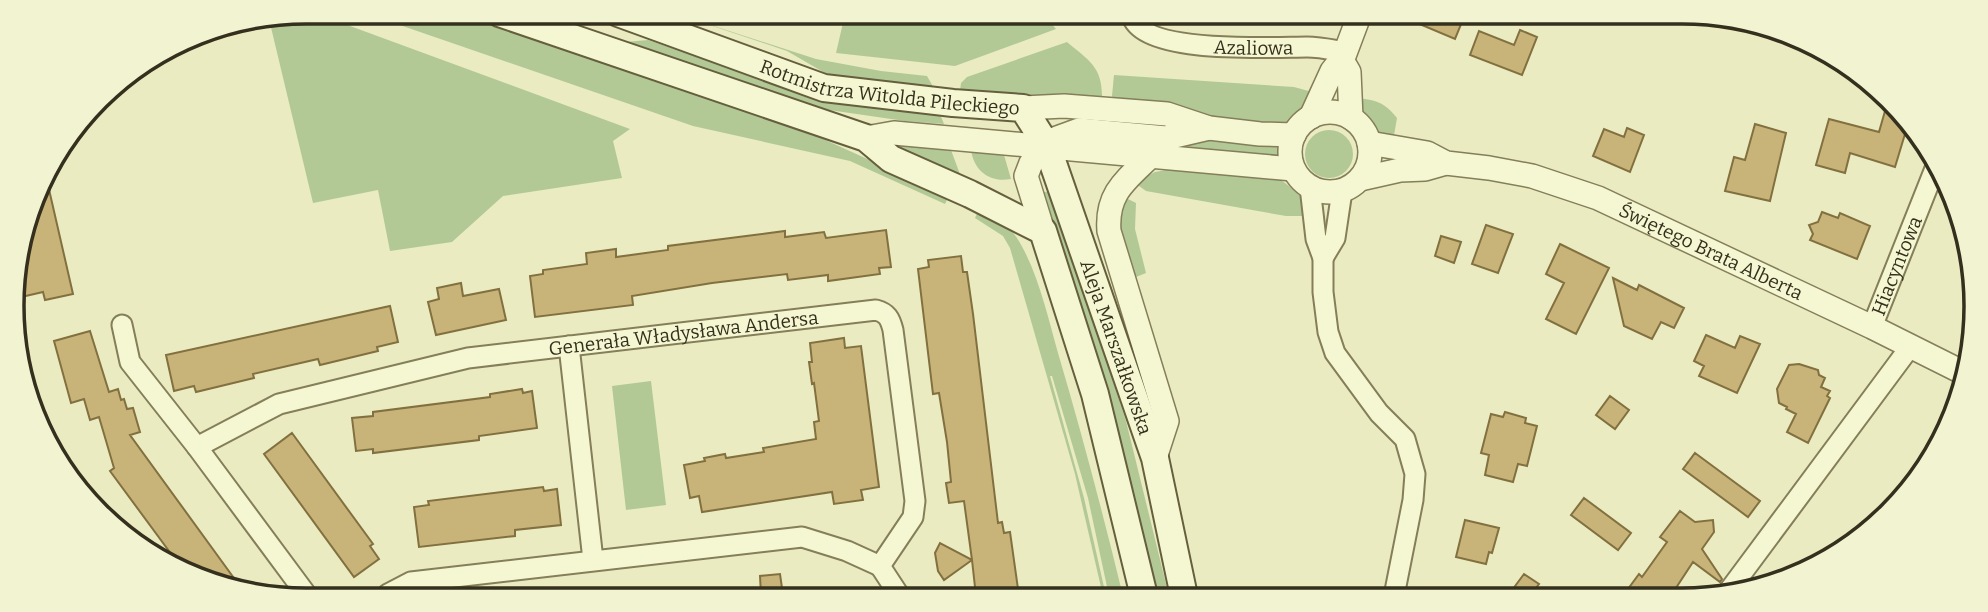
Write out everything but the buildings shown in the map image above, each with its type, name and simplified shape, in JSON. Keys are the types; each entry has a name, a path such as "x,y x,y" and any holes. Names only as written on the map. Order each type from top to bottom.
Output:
{"main road":[{"name":"Rotmistrza Witolda Pileckiego","path":"531,24 866,138 891,159 970,194 1043,231"},
{"name":"Rotmistrza Witolda Pileckiego","path":"648,24 824,88 1023,108"},
{"name":"Aleja Marszałkowska","path":"1023,108 1047,146 1155,458 1182,588"},
{"name":"Aleja Marszałkowska","path":"1043,231 1096,394 1142,588"}],"street":[{"name":"Azaliowa","path":"1137,24 1140,30 1157,38 1239,48 1310,47 1344,56"},
{"path":"1351,185 1326,192 1310,187 1293,169 1290,152 1294,135 1311,117 1332,71 1344,56 1356,24"},
{"path":"1344,56 1349,72 1352,118"},
{"name":"Rotmistrza Witolda Pileckiego","path":"1023,108 1064,106 1167,114 1209,128 1294,135"},
{"path":"1311,117 1338,113 1352,118 1363,129 1370,144 1367,168 1351,185 1335,238 1323,258"},
{"path":"1043,231 1026,176 1031,163 1057,138 1079,130 1166,138 1209,128"},
{"name":"Rotmistrza Witolda Pileckiego","path":"866,138 894,133 1293,169"},
{"name":"Świętego Brata Alberta","path":"1370,144 1427,153 1446,163 1532,176 1598,198 1956,369"},
{"path":"1152,155 1115,192 1108,216 1109,232 1167,421 1155,458"},
{"name":"Świętego Brata Alberta","path":"1351,185 1400,170 1425,169 1446,163"},
{"name":"Hiacyntowa","path":"1872,327 1932,177"},
{"path":"1310,187 1316,239 1323,258 1323,292 1328,331 1335,353 1379,413 1405,439 1415,474 1413,500 1396,588"},
{"name":"Generała Władysława Andersa","path":"197,447 279,404 468,358 871,309 884,312 891,320 915,501 913,517 880,566"},
{"path":"122,325 130,362 301,588"},
{"path":"569,346 593,560"},
{"path":"1736,582 1910,346"},
{"path":"400,588 411,582 802,537 847,551 880,566 894,588"}],"green space":[{"path":"345,24 630,129 613,141 622,178 503,196 452,242 390,251 378,190 313,203 271,27"},
{"path":"397,24 495,24 821,138 949,196 945,204 850,161 693,126"},
{"path":"707,24 816,59 927,76 935,90 853,80 825,73 787,51"},
{"path":"843,24 1052,24 1056,29 955,66 836,53"},
{"path":"648,40 814,96 855,106 940,114 944,124 829,110 625,42"},
{"path":"1067,42 1096,70 1102,96 1098,101 960,91 961,83 967,77"},
{"path":"1114,75 1294,87 1316,93 1292,120 1270,126 1256,125 1169,107 1115,102 1112,96"},
{"path":"1357,98 1379,103 1393,113 1397,118 1393,141 1371,123"},
{"path":"1329,130 1346,137 1353,154 1346,171 1329,178 1312,171 1305,154 1312,137"},
{"path":"1214,137 1282,146 1280,159 1115,143"},
{"path":"887,144 951,150 961,177"},
{"path":"971,150 1004,155 1011,179 996,179 984,174 976,164"},
{"path":"1172,169 1277,177 1297,192 1308,216 1286,216 1146,191 1135,183 1155,172"},
{"path":"1050,191 1126,421 1167,588 1156,588 1095,351 1041,193"},
{"path":"1124,197 1136,203 1135,229 1146,273 1131,279 1118,228"},
{"path":"979,209 1000,221 1013,233 1024,250 1036,279 1084,444 1121,588 1107,588 1088,498 1050,376 1084,498 1104,588 1101,588 1075,474 1010,248 1003,236 975,218"},
{"path":"651,381 666,505 626,510 612,386"}]}
